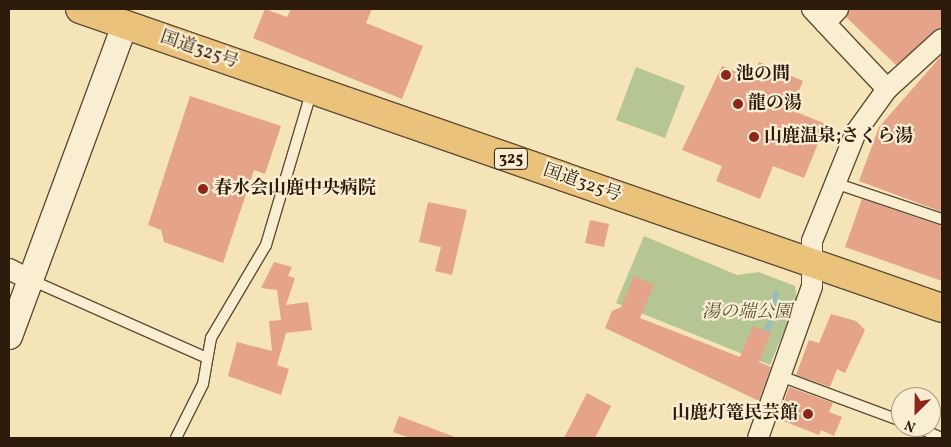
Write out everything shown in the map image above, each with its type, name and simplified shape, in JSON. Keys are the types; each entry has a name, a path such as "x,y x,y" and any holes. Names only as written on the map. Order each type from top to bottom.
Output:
{"highway":[{"name":"国道325号","path":"80,9 942,308"}],"street":[{"path":"825,13 887,89"},
{"path":"9,336 124,25"},
{"path":"758,438 783,377 812,286 812,241 862,120 887,89 942,39"},
{"path":"9,269 31,280"}],"lane":[{"path":"176,438 203,384 205,357 235,291 248,280 266,245 312,90"},
{"path":"835,183 942,219"},
{"path":"31,280 205,357"},
{"path":"783,377 891,417"}],"green space":[{"path":"636,67 685,86 665,138 616,120"},
{"name":"湯の端公園","path":"644,236 737,275 759,272 795,286 797,300 770,365 616,303"}],"building":[{"path":"265,9 287,17 291,9 372,9 366,23 423,46 402,99 253,38"},
{"path":"850,9 942,9 942,27 896,65 846,17"},
{"path":"942,55 942,212 859,181 879,127"},
{"name":"山鹿温泉;さくら湯","path":"759,62 803,81 791,110 826,124 804,178 773,166 760,199 716,181 722,166 682,150 722,66 753,79"},
{"path":"190,96 281,126 265,174 254,170 223,263 164,242 161,230 148,225"},
{"path":"862,199 942,226 942,281 845,247"},
{"path":"428,202 467,210 452,275 435,271 441,247 419,242"},
{"path":"590,220 609,224 604,247 585,243"},
{"path":"274,262 292,267 288,276 295,278 286,305 308,302 312,330 286,333 277,365 289,369 281,395 228,376 237,342 272,351 269,321 281,320 277,290 261,288"},
{"path":"634,276 654,285 640,318 740,357 753,326 771,333 759,362 771,367 759,401 605,328 612,311 621,307"},
{"path":"831,314 856,321 865,330 845,373 837,369 830,387 796,375 809,340 819,343"},
{"name":"山鹿灯篭民芸館","path":"789,387 833,403 829,412 842,417 834,436 821,430 819,435 778,419"},
{"path":"587,393 611,406 595,438 564,438"},
{"path":"399,416 455,437 410,438 393,432"}],"waterway":[{"path":"763,339 775,311 776,293"}],"place":[{"name":"池の間","path":"726,75"},
{"name":"龍の湯","path":"738,104"},
{"name":"山鹿温泉;さくら湯","path":"754,137"},
{"name":"春水会山鹿中央病院","path":"203,189"},
{"name":"山鹿灯篭民芸館","path":"808,414"}]}
